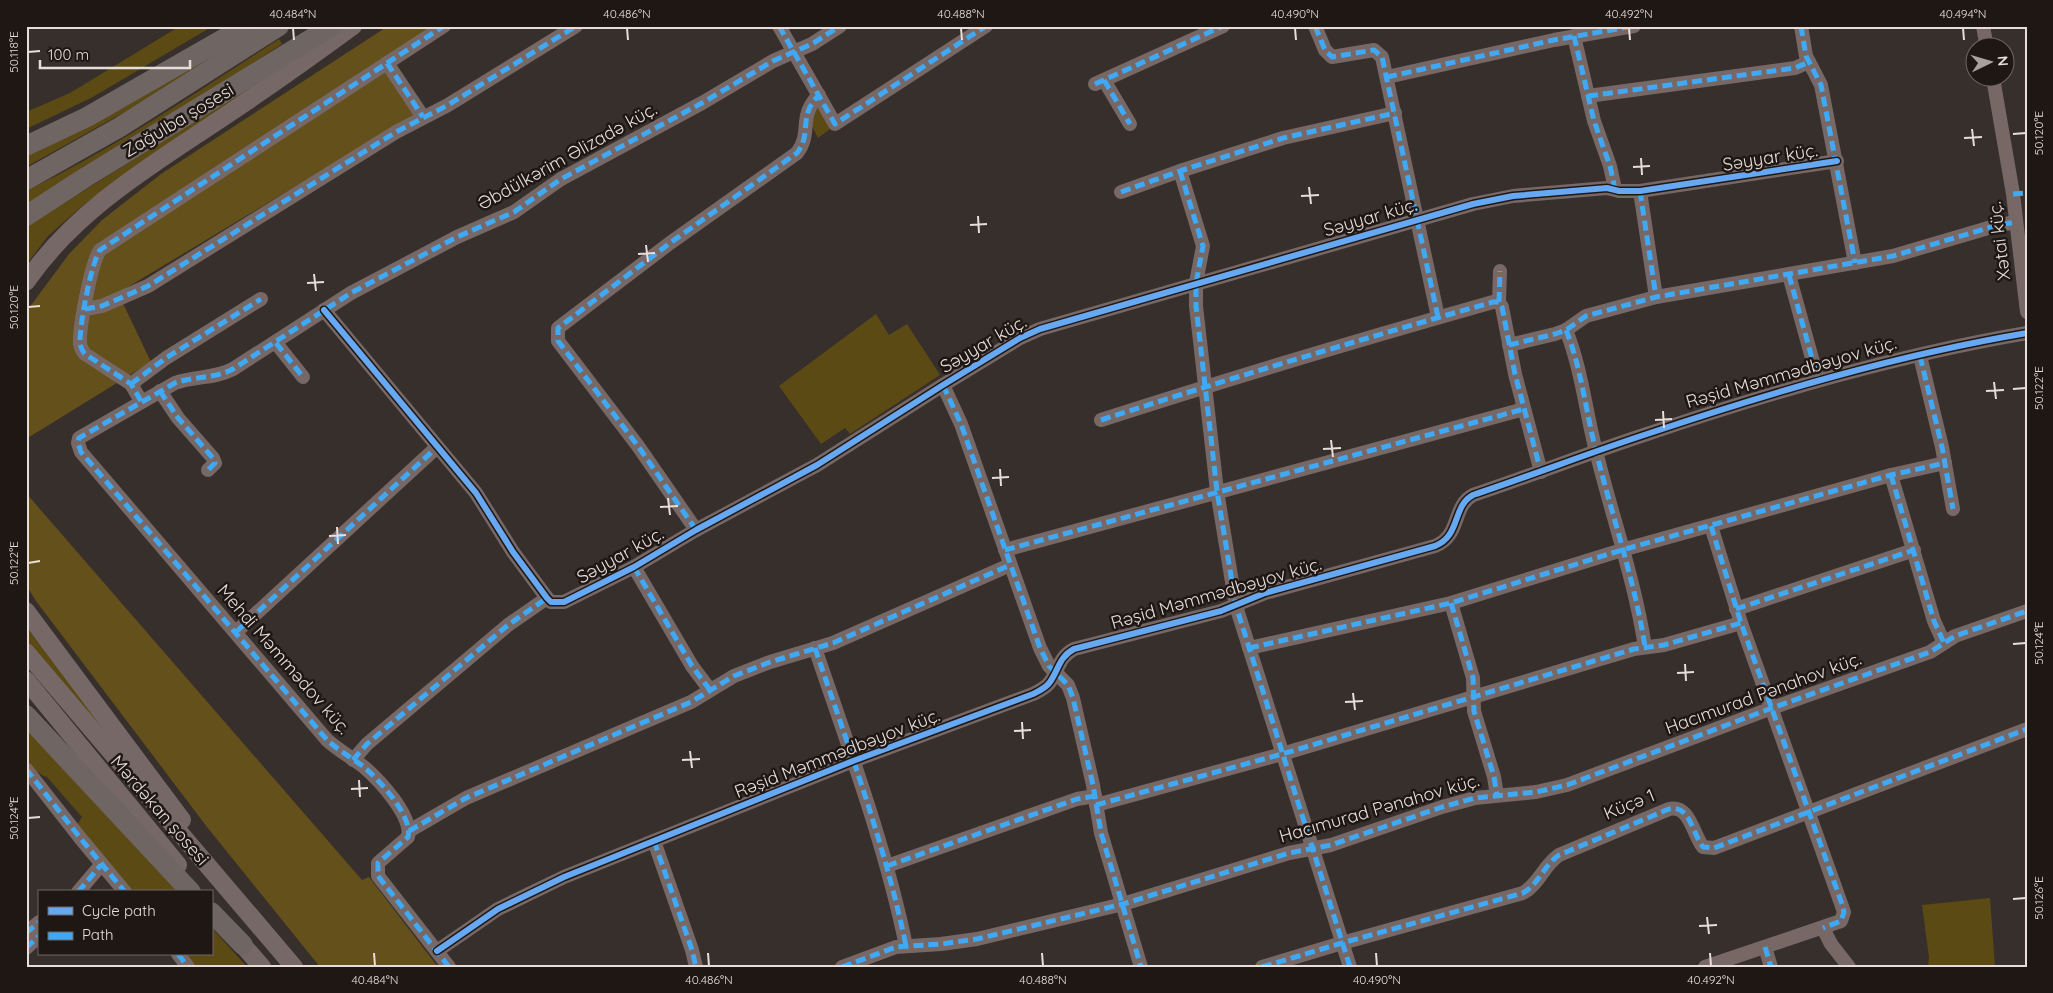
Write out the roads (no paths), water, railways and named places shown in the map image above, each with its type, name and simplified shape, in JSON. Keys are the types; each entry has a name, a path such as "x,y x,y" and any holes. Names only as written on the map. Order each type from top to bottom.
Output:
{"highway":[{"path":"26,146 87,117 246,26"},
{"path":"26,180 120,128 279,26"},
{"name":"Zağulba şosesi","path":"26,216 332,26"},
{"path":"26,715 189,890"},
{"path":"212,913 243,945"}],"main road":[{"path":"26,282 64,237 96,206 136,176 354,26"},
{"path":"26,611 263,929"},
{"name":"Mərdəkan şosesi","path":"26,652 294,967"},
{"name":"Mərdəkan şosesi","path":"26,680 197,890"},
{"path":"212,907 262,967"}],"street":[{"path":"141,401 131,384 85,354 82,350 80,335 92,265 100,250 444,26"},
{"path":"85,309 102,306 148,286 396,132 448,105 576,26"},
{"path":"779,26 835,124 986,26"},
{"name":"Əbdülkərim Əlizadə küç.","path":"78,443 82,436 141,401 182,380 224,374 276,343 351,293 457,236 514,212 561,179 702,103 773,62 812,44 840,26"},
{"path":"1130,124 1100,82 1222,26"},
{"path":"1315,26 1325,50 1332,57 1368,50 1374,50 1379,53 1395,113 1438,317"},
{"path":"1387,78 1574,36 1634,26"},
{"path":"1801,26 1809,62 1817,74 1821,85 1837,161 1855,264"},
{"path":"1574,36 1594,121 1610,166 1615,189"},
{"path":"1588,96 1795,68 1809,62"},
{"path":"387,63 423,117"},
{"name":"Xətai küç.","path":"1995,88 2020,194 2016,222 2027,312"},
{"path":"696,530 638,446 558,341 558,328 670,243 797,153 803,146 805,138 808,108 819,95"},
{"path":"1121,192 1283,138 1395,113"},
{"name":"Səyyar küç.","path":"547,598 551,602 564,602 634,566 696,530 817,465 1020,338 1040,329 1416,219 1494,199 1596,188 1640,191 1837,161"},
{"path":"1180,171 1203,246 1196,283 1196,306 1217,491 1236,606 1350,967"},
{"path":"1640,191 1656,297"},
{"path":"1509,345 1566,330 1586,316 1656,297 1894,256 1995,226 2016,222"},
{"path":"1500,271 1499,302 1502,307 1524,409 1542,472"},
{"path":"1789,275 1818,380"},
{"path":"131,384 166,358 261,298"},
{"path":"1101,420 1205,386 1438,317 1499,302"},
{"path":"324,310 476,493 513,552 547,598 524,612 367,744 353,760"},
{"path":"1566,330 1575,358 1596,452 1636,599 1645,647"},
{"name":"Rəşid Məmmədbəyov küç.","path":"437,951 516,900 564,877 852,761 1044,689 1050,683 1065,654 1074,648 1221,611 1266,593 1441,544 1451,534 1463,503 1468,498 1644,434 1818,380 1978,342 2027,333"},
{"path":"276,343 303,377"},
{"path":"1920,356 1945,462 1953,509"},
{"path":"943,385 961,424 1040,648 1049,666 1068,685 1073,698 1101,833 1141,967"},
{"path":"160,391 178,418 213,458 214,463 208,470"},
{"path":"1005,550 1524,409"},
{"name":"Mehdi Məmmədov küç.","path":"78,443 81,452 327,740 362,766 380,783 402,812 409,831"},
{"path":"236,632 437,446"},
{"path":"1249,648 1451,603 1622,550 1891,475 1945,462"},
{"path":"1891,475 1934,621 1944,643"},
{"path":"1705,967 1841,921 1844,912 1741,624 1711,526"},
{"path":"1736,609 1914,550"},
{"path":"449,967 378,876 378,863 384,856 404,842 409,831 466,798 656,718 691,702 723,682 747,671 833,643 1010,565"},
{"path":"634,566 692,666 710,690"},
{"path":"1451,603 1473,678 1474,711 1494,778 1497,795"},
{"name":"Hacımurad Pənahov küç.","path":"842,967 882,951 906,946 977,939 1123,904 1289,853 1331,845 1474,798 1536,792 1567,786 1772,708 1930,652 1955,636 2027,611"},
{"path":"887,866 1077,799 1095,800 1282,754 1634,648 1664,645 1741,624"},
{"path":"815,648 887,866 906,946"},
{"name":"Küçə 1","path":"1262,967 1523,893 1531,889 1552,860 1559,855 1669,808 1676,807 1682,809 1699,842 1703,847 1708,848 1808,812 2027,728"},
{"path":"26,769 123,890"},
{"path":"654,841 692,950 696,967"},
{"path":"80,890 102,865"},
{"path":"26,933 38,923"},
{"path":"1823,928 1831,944 1849,967"},
{"path":"26,948 38,937"},
{"path":"1765,947 1771,967"},
{"path":"180,956 188,967"}]}
